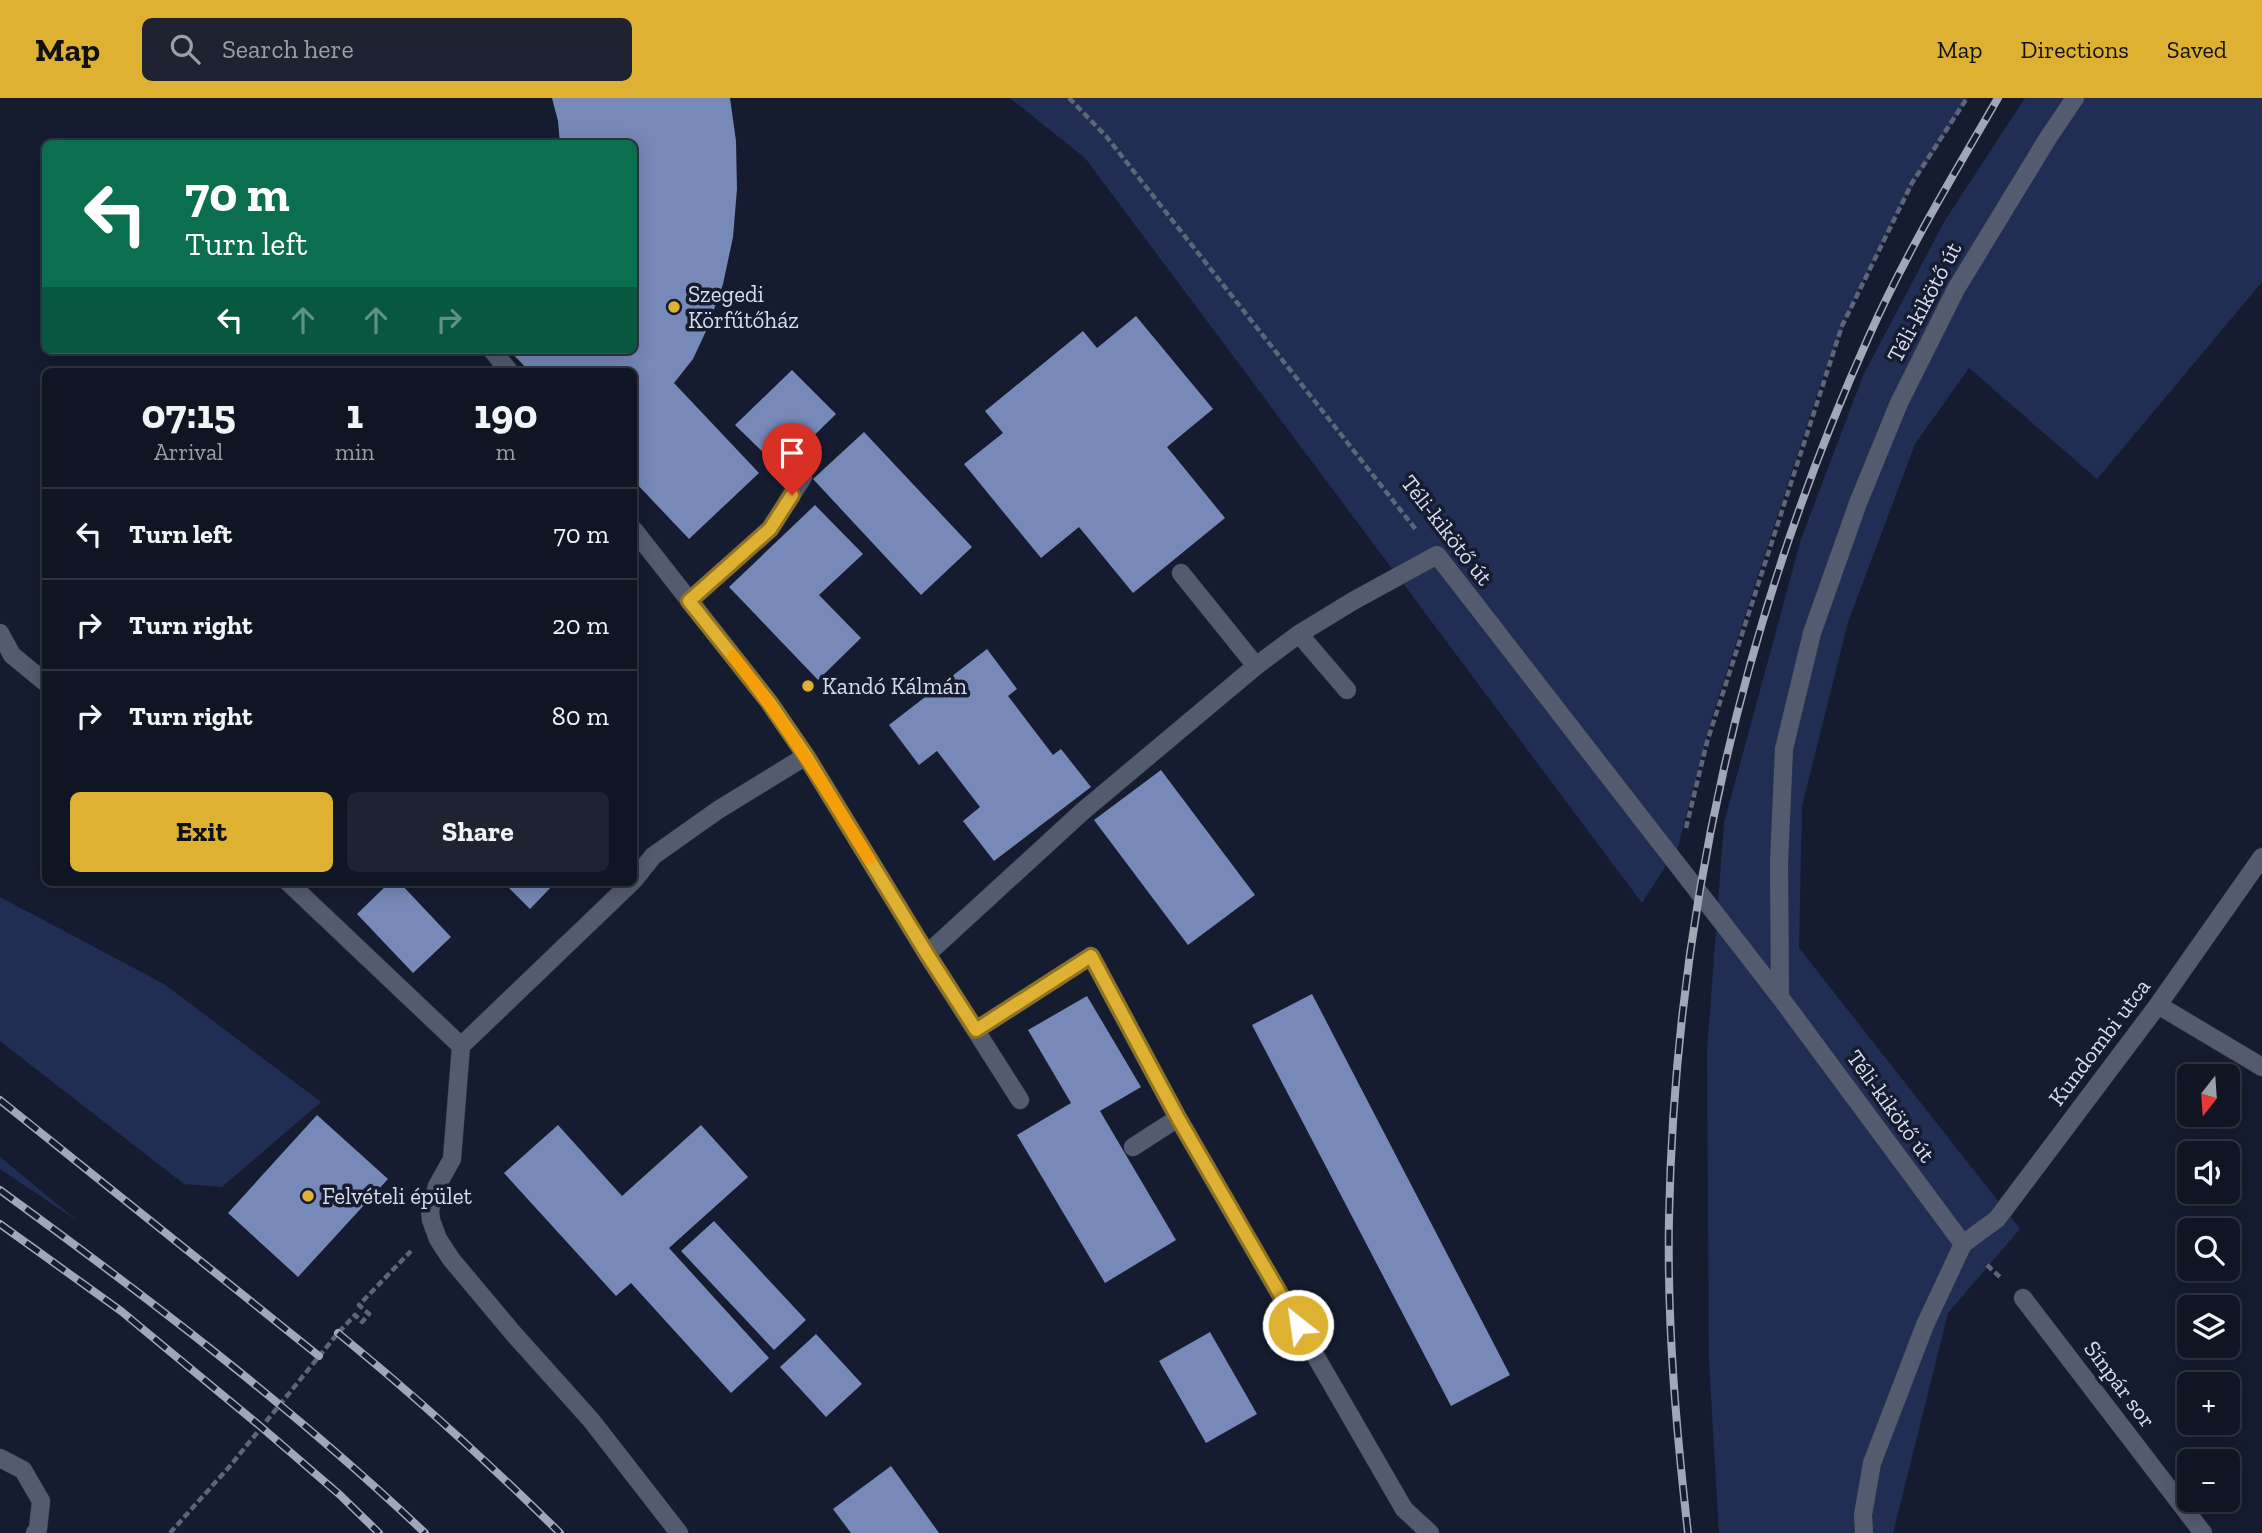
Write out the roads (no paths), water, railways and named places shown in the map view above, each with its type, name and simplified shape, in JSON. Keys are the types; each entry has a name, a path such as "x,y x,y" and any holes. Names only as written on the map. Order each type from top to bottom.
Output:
{"street":[{"name":"Téli-kikötő út","path":"1780,997 1779,863 1784,749 1812,633 1858,503 1899,403 1956,289 2075,98"},
{"path":"495,354 507,368"},
{"path":"689,601 770,529 803,477"},
{"path":"637,534 769,702 806,756 1020,1100"},
{"name":"Téli-kikötő út","path":"1299,634 1437,555 1780,997 1963,1244"},
{"path":"1181,573 1256,666"},
{"path":"0,633 12,655 42,680"},
{"path":"927,954 1083,811 1256,666 1299,634 1347,690"},
{"path":"637,876 653,856 718,810 806,756"},
{"name":"Kundombi utca","path":"1963,1244 1997,1219 2158,1004 2262,857"},
{"path":"292,886 461,1046"},
{"path":"628,886 461,1046 452,1159 430,1210 433,1228 451,1259 591,1420 679,1533"},
{"path":"976,1030 1091,956 1178,1118 1404,1509 1430,1533"},
{"path":"2158,1004 2262,1067"},
{"path":"1133,1147 1178,1118"},
{"path":"1864,1533 1863,1515 1872,1463 1925,1325 1963,1244"},
{"name":"Sínpár sor","path":"2024,1298 2203,1533"},
{"path":"0,1458 23,1470 41,1501 35,1533"}],"railway":[{"path":"1688,1533 1676,1415 1669,1297 1674,1104 1685,991 1702,878 1724,767 1752,657 1786,548 1825,441 1898,275 1998,98"},
{"path":"0,1100 319,1356"},
{"path":"0,1190 218,1355 324,1442 425,1533"},
{"path":"0,1224 121,1311 260,1426 340,1495 379,1533"},
{"path":"338,1333 451,1430 560,1533"}],"place":[{"name":"Szegedi Körfűtőház","path":"674,307"},
{"name":"Kandó Kálmán","path":"808,686"},
{"name":"Felvételi épület","path":"308,1196"}]}
